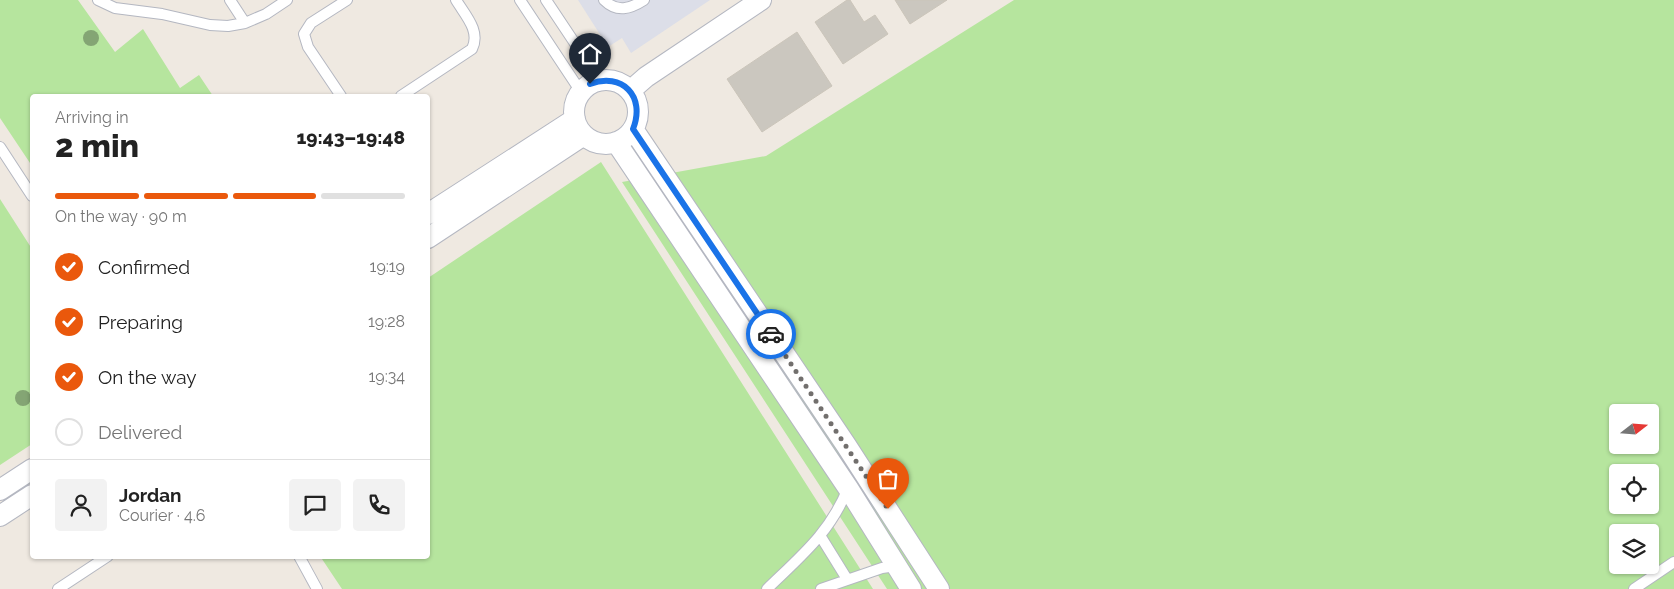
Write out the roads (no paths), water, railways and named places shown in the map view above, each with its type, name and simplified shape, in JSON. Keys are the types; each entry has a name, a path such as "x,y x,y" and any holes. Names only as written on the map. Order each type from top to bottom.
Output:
{"street":[{"path":"630,91 646,77 761,0"},
{"path":"611,80 630,91 638,109 633,129 616,142 605,144 594,141 580,127 575,104 581,92 590,84 600,81 611,80"},
{"path":"430,213 580,127"},
{"path":"430,237 580,127"},
{"path":"633,129 846,445 939,589"},
{"path":"616,142 848,488 911,589"},
{"path":"0,490 30,470"},
{"path":"0,516 30,496"}],"lane":[{"path":"98,0 107,6 162,14 210,26 246,23 266,14 287,0"},
{"path":"230,0 246,23"},
{"path":"340,94 308,47 304,34 311,23 346,0"},
{"path":"404,94 472,49 476,37 475,31 456,0"},
{"path":"520,0 581,92"},
{"path":"546,0 600,81"},
{"path":"604,0 616,8 627,9 644,0"},
{"path":"0,147 30,193"},
{"path":"767,589 821,537 839,510 848,488"},
{"path":"821,537 848,579"},
{"path":"58,589 103,559"},
{"path":"301,559 317,589"},
{"path":"1634,589 1674,562"},
{"path":"821,589 848,579 896,566"}]}
